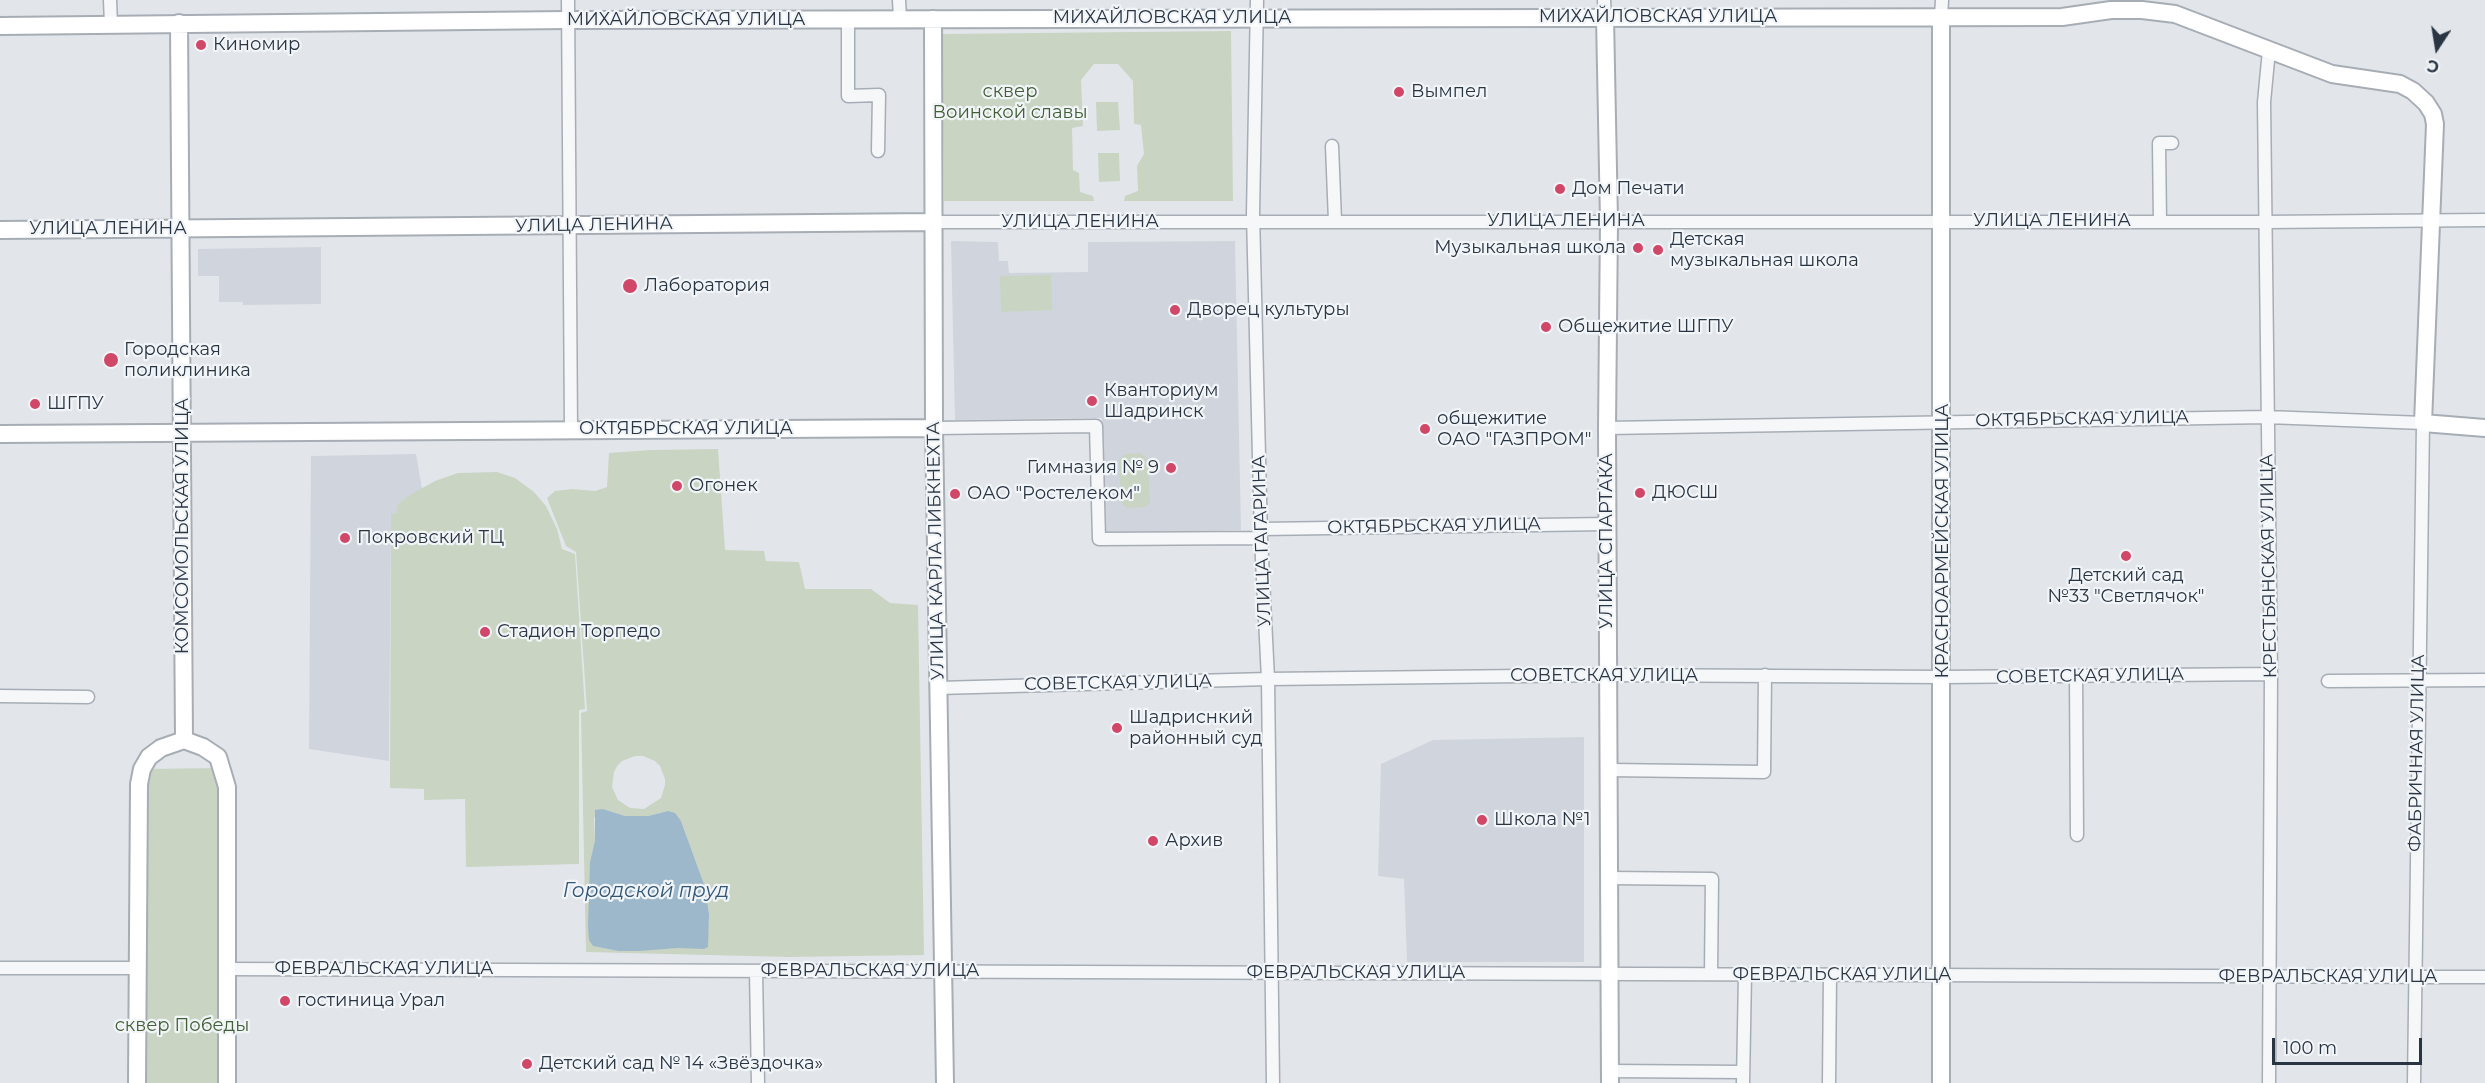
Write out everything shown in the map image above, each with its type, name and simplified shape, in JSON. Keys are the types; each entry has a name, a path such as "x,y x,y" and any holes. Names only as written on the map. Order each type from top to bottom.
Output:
{"street":[{"path":"110,0 111,24"},
{"path":"568,0 571,225 570,429"},
{"path":"899,0 900,19"},
{"name":"УЛИЦА ГАГАРИНА","path":"1257,0 1253,221 1261,533 1268,680 1274,1083"},
{"name":"УЛИЦА СПАРТАКА","path":"1604,0 1609,221 1606,428 1610,1077"},
{"name":"КРАСНОАРМЕЙСКАЯ УЛИЦА","path":"1941,1083 1942,0"},
{"name":"МИХАЙЛОВСКАЯ УЛИЦА","path":"0,26 568,20 2062,17 2112,5 2175,14 2332,74 2400,84 2413,91 2430,108 2435,124 2423,423"},
{"path":"848,19 848,96 879,95 878,151"},
{"name":"УЛИЦА КАРЛА ЛИБКНЕХТА","path":"933,19 934,429 945,1083"},
{"name":"КОМСОМОЛЬСКАЯ УЛИЦА","path":"179,23 184,740"},
{"name":"КРЕСТЬЯНСКАЯ УЛИЦА","path":"2269,50 2264,102 2266,417 2271,674 2269,1083"},
{"path":"2160,222 2159,143 2172,143"},
{"path":"1332,146 1335,221"},
{"name":"УЛИЦА ЛЕНИНА","path":"0,230 933,222 2485,220"},
{"name":"ОКТЯБРЬСКАЯ УЛИЦА","path":"1606,428 2266,417 2423,423 2485,428"},
{"name":"ФАБРИЧНАЯ УЛИЦА","path":"2414,1083 2423,423"},
{"name":"ОКТЯБРЬСКАЯ УЛИЦА","path":"0,434 570,429 934,429 1096,426 1099,539 1607,524"},
{"name":"СОВЕТСКАЯ УЛИЦА","path":"938,688 1608,675 1943,677 2271,674"},
{"path":"1609,770 1764,772 1765,675"},
{"path":"2076,676 2077,835"},
{"path":"2328,681 2485,680"},
{"path":"0,696 88,697"},
{"path":"136,1083 139,784 142,769 149,757 161,748 184,740 203,747 218,757 226,787 227,1083"},
{"path":"1609,878 1712,879 1711,974"},
{"path":"0,968 138,968"},
{"name":"ФЕВРАЛЬСКАЯ УЛИЦА","path":"227,969 2485,977"},
{"path":"756,970 758,1083"},
{"path":"1610,1077 1743,1078 1745,975"},
{"path":"1829,1083 1830,975"}],"shaded area":[{"path":"951,241 998,242 999,261 1008,261 1009,273 1088,272 1088,242 1235,241 1241,530 1105,533 1102,418 955,420"},
{"path":"321,247 321,304 243,305 243,302 219,302 219,276 198,276 198,249"},
{"path":"416,454 422,489 408,496 396,514 391,514 389,761 309,749 311,456"},
{"name":"Школа №1","path":"1584,737 1584,962 1407,962 1404,879 1378,876 1381,764 1433,740"}],"green space":[{"name":"сквер Воинской славы","path":"1231,31 1233,201 1124,201 1125,196 1138,191 1137,166 1144,154 1141,125 1134,124 1133,81 1118,64 1094,64 1081,80 1083,126 1072,128 1073,170 1079,173 1080,192 1093,196 1094,201 944,201 942,34"},
{"path":"1096,102 1118,102 1120,130 1097,131"},
{"path":"1098,153 1119,153 1120,181 1099,182"},
{"path":"1051,275 1052,310 1001,312 1000,276"},
{"path":"718,449 725,550 764,551 766,561 799,562 805,589 871,589 890,603 918,605 924,955 789,957 586,952 581,713 587,711 576,552 566,546 547,498 555,491 572,489 595,491 607,487 609,453","holes":["635,756 643,756 655,761 660,766 665,779 661,798 644,809 630,808 618,800 612,787 617,766 622,761","603,809 625,816 648,816 668,811 681,821 705,887 709,914 707,947 703,949 695,947 618,951 594,946 590,862 595,840 594,818"]},
{"path":"1141,453 1148,460 1150,502 1145,507 1126,508 1121,502 1119,460 1125,454"},
{"name":"Стадион Торпедо","path":"497,472 515,478 534,492 546,506 557,529 562,549 575,554 585,709 579,710 579,864 466,867 465,799 424,800 424,789 390,788 391,514 396,514 398,504 408,496 435,481 458,473"},
{"name":"сквер Победы","path":"223,768 227,1083 137,1083 142,769"}],"water":[{"name":"Городской пруд","path":"603,809 625,816 648,816 668,811 675,813 681,821 705,887 709,914 708,947 704,949 618,951 593,946 589,940 588,926 590,862 595,840 595,810"}],"place":[{"name":"Киномир","path":"201,45"},
{"name":"Вымпел","path":"1399,92"},
{"name":"Дом Печати","path":"1560,189"},
{"name":"Музыкальная школа","path":"1638,248"},
{"name":"Детская музыкальная школа","path":"1658,250"},
{"name":"Лаборатория","path":"630,286"},
{"name":"Дворец культуры","path":"1175,310"},
{"name":"Общежитие ШГПУ","path":"1546,327"},
{"name":"Городская поликлиника","path":"111,360"},
{"name":"Кванториум Шадринск","path":"1092,401"},
{"name":"ШГПУ","path":"35,404"},
{"name":"общежитие ОАО \"ГАЗПРОМ\"","path":"1425,429"},
{"name":"Гимназия № 9","path":"1171,468"},
{"name":"Огонек","path":"677,486"},
{"name":"ДЮСШ","path":"1640,493"},
{"name":"ОАО \"Ростелеком\"","path":"955,494"},
{"name":"Покровский ТЦ","path":"345,538"},
{"name":"Детский сад №33 \"Светлячок\"","path":"2126,556"},
{"name":"Стадион Торпедо","path":"485,632"},
{"name":"Шадриснкий районный суд","path":"1117,728"},
{"name":"Школа №1","path":"1482,820"},
{"name":"Архив","path":"1153,841"},
{"name":"гостиница Урал","path":"285,1001"},
{"name":"Детский сад № 14 «Звёздочка»","path":"527,1064"}]}
